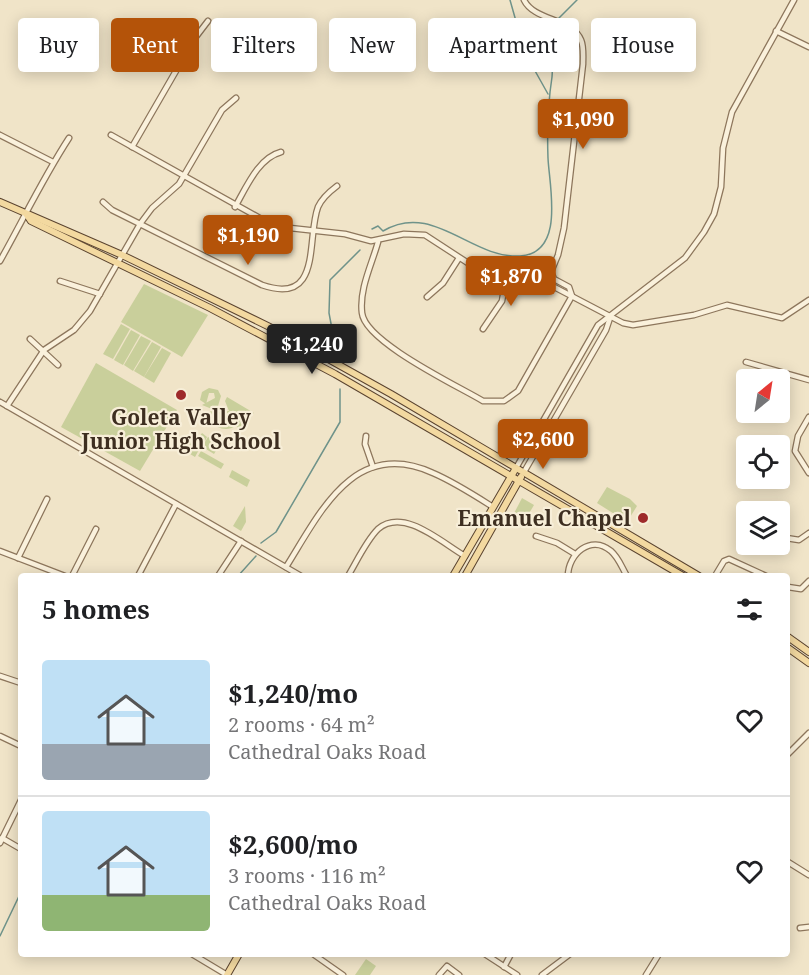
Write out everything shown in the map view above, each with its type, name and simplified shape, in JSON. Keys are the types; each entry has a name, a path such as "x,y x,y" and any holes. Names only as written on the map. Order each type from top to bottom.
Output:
{"main road":[{"path":"0,202 122,255 278,331 524,472 694,573"},
{"path":"27,215 31,221 304,357 519,480 672,573"},
{"path":"455,573 516,468"},
{"path":"467,573 524,472"},
{"path":"790,639 809,652"},
{"path":"790,649 809,663"},
{"path":"227,975 237,957"}],"street":[{"path":"378,242 362,302 362,316 369,330 383,343 483,401 504,400 518,391 572,296 569,287 554,279 551,272 558,255 564,228 582,44 577,34 531,9 525,0"},
{"path":"516,468 598,326 685,258 704,232 714,214 721,187 723,148 732,112 794,0"},
{"path":"132,147 195,38 208,21"},
{"path":"776,31 809,47"},
{"path":"7,406 44,350 74,330 100,294 140,224 184,177 222,110 236,98"},
{"path":"0,135 53,162"},
{"path":"111,135 236,207 277,225 315,232 345,234 378,242 404,234 425,235 459,258 479,267 537,278 610,318 633,325 694,315 727,305 782,318 809,300"},
{"path":"0,261 27,215 53,162 69,138"},
{"path":"236,207 267,159 281,152"},
{"path":"103,202 140,224 262,285 280,289 295,285 307,274 318,209 326,194 337,186"},
{"path":"428,297 443,283 459,258"},
{"path":"483,329 502,301 507,272"},
{"path":"60,281 100,294"},
{"path":"524,472 606,330 610,318"},
{"path":"30,339 58,365"},
{"path":"746,362 809,380"},
{"path":"0,402 296,573"},
{"path":"809,417 795,444 795,451 809,472"},
{"path":"366,436 365,444 373,467"},
{"path":"286,567 331,495 353,476 373,467 393,464 423,469 493,507"},
{"path":"18,558 47,500"},
{"path":"140,573 176,504"},
{"path":"350,573 379,529 398,521 412,525 465,556"},
{"path":"74,573 96,529"},
{"path":"790,539 799,540 809,533"},
{"path":"536,536 557,543 575,554"},
{"path":"220,573 241,541"},
{"path":"568,573 570,561 575,554 588,546 608,549 617,557 625,573"},
{"path":"0,550 57,573"},
{"path":"717,573 724,561 729,559 759,573"},
{"path":"675,573 680,565"},
{"path":"790,586 801,589 809,581"},
{"path":"0,676 18,682"},
{"path":"790,752 809,732"},
{"path":"0,736 18,745"},
{"path":"18,806 1,840 18,848"},
{"path":"790,863 809,875"},
{"path":"800,928 809,927"},
{"path":"197,957 227,975"},
{"path":"317,957 343,975"},
{"path":"489,957 517,975"},
{"path":"504,967 509,957"},
{"path":"542,975 566,957"},
{"path":"646,975 657,957"},
{"path":"440,975 447,966 459,975"}],"green space":[{"path":"144,284 208,315 182,357 121,322"},
{"path":"121,324 130,329 113,359 103,354"},
{"path":"131,330 140,335 123,365 114,360"},
{"path":"141,336 151,341 133,371 124,365"},
{"path":"152,342 161,347 144,377 134,371"},
{"path":"162,348 171,353 154,383 144,377"},
{"path":"96,363 177,410 140,471 61,427"},
{"path":"209,388 218,390 221,396 218,406 212,409 202,405 205,403 200,400 202,392","holes":["209,393 214,393 215,398 206,403"]},
{"path":"227,397 254,413 248,417 245,429 240,430 236,426 229,429 222,428 208,422 207,415 212,410 229,411 225,401"},
{"path":"202,433 207,437 203,445 208,437 220,444 214,454 201,446 195,457 175,445 180,436 189,441 193,436 198,439"},
{"path":"201,451 224,464 221,469 198,456"},
{"path":"232,470 250,480 247,487 229,477"},
{"path":"607,487 630,499 637,506 627,522 597,503"},
{"path":"522,498 534,505 521,527 510,521"},
{"path":"245,506 246,522 241,531 233,526"},
{"path":"366,959 376,966 370,975 355,975"}],"waterway":[{"path":"510,0 525,53 548,94"},
{"path":"559,18 577,0"},
{"path":"372,229 378,226 383,231 401,224 419,223 452,233 502,255 520,256 534,252 544,243 552,216 548,158 552,72"},
{"path":"336,350 329,313 330,280 360,250"},
{"path":"261,543 276,532 340,422 340,389"},
{"path":"241,573 256,556"},
{"path":"0,936 18,898"}],"place":[{"name":"Goleta Valley Junior High School","path":"181,395"},
{"name":"Emanuel Chapel","path":"643,518"}]}
